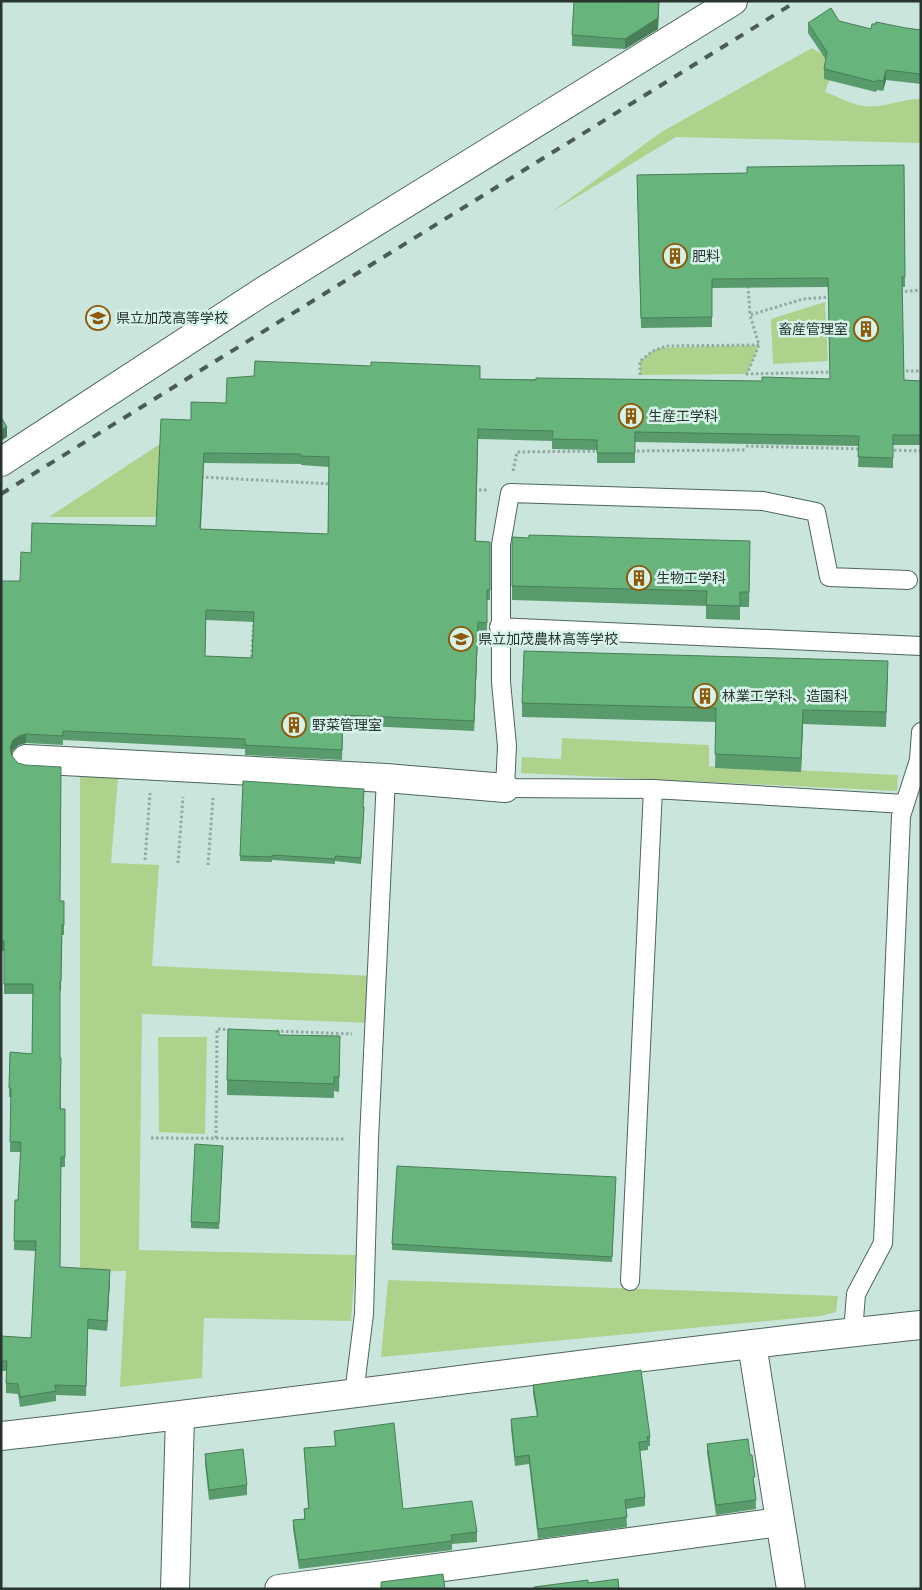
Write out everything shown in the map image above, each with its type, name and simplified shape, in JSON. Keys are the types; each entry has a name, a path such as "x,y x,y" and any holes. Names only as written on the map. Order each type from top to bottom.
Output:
{"street":[{"path":"1,462 262,292 733,1"},
{"path":"26,759 386,778 505,788"},
{"path":"1,1436 180,1416 752,1344 921,1325"},
{"path":"752,1344 791,1589"},
{"path":"175,1589 180,1416"},
{"path":"279,1589 779,1522"}],"lane":[{"path":"905,804 653,789 505,788 507,746 501,682 499,627 501,544 510,493 763,501 816,512 829,577 908,580"},
{"path":"499,627 921,646"},
{"path":"854,1332 856,1294 883,1243 901,816 919,760 921,732"},
{"path":"354,1394 364,1314 369,1139 386,778"},
{"path":"630,1281 653,789"}],"path":[{"path":"748,286 750,315 759,345 748,374 834,372"},
{"path":"891,292 921,290"},
{"path":"750,315 803,299 833,297"},
{"path":"640,375 640,361 652,351 666,346 759,345"},
{"path":"892,371 921,370"},
{"path":"626,451 746,448 872,450"},
{"path":"882,450 921,451"},
{"path":"517,452 606,451"},
{"path":"198,477 338,484"},
{"path":"472,490 490,490"},
{"path":"251,666 254,610"},
{"path":"145,860 152,766"},
{"path":"178,863 185,767"},
{"path":"208,865 216,769"},
{"path":"216,1138 217,1029 236,1030"},
{"path":"276,1031 374,1035"},
{"path":"151,1138 369,1139"}],"green space":[{"path":"812,48 836,62 825,92 853,104 870,107 921,99 921,143 676,137 550,213 663,131"},
{"path":"825,302 828,361 773,364 771,319"},
{"path":"759,345 747,374 640,375 640,361 659,348"},
{"path":"169,438 162,517 49,517"},
{"path":"562,738 709,745 709,766 898,775 897,791 521,773 522,757 561,759"},
{"path":"80,776 118,778 111,863 159,865 152,966 373,976 371,1023 142,1014 139,1250 356,1255 351,1321 204,1318 202,1378 120,1387 126,1271 80,1272"},
{"path":"158,1037 207,1037 205,1134 159,1132"},
{"path":"388,1280 838,1296 836,1312 820,1316 381,1357"}],"building":[{"path":"574,1 659,2 658,18 625,39 572,35"},
{"path":"831,8 839,21 871,29 872,24 876,24 876,22 921,30 921,74 886,70 883,81 877,80 876,82 824,69 827,52 808,23"},
{"path":"904,165 905,277 902,277 904,380 921,381 921,435 893,435 893,458 858,457 859,436 635,432 635,453 597,453 597,440 552,439 553,431 478,429 475,541 490,542 490,590 487,590 487,623 478,622 474,721 343,715 342,750 245,745 245,739 63,731 63,736 26,734 13,740 10,748 12,756 18,763 61,767 60,901 64,901 64,925 62,925 60,981 60,1109 65,1109 65,1157 61,1157 60,1267 110,1270 107,1321 88,1319 86,1386 55,1385 56,1391 20,1397 18,1384 6,1383 7,1361 1,1361 1,1336 31,1338 36,1241 14,1241 15,1200 18,1200 21,1142 10,1142 11,1088 9,1088 10,1052 32,1054 33,984 4,984 4,941 1,941 1,581 20,581 21,552 31,553 32,523 156,526 161,419 191,420 191,402 226,403 227,378 254,376 255,361 371,366 371,362 480,366 480,379 762,381 762,377 830,379 828,278 712,279 712,317 641,318 637,175 747,173 747,167","holes":["204,453 301,454 301,456 329,457 328,534 200,529","206,610 254,612 252,658 205,656"]},
{"path":"1,417 7,427 1,430"},
{"name":"生物工学科","path":"529,535 750,541 749,592 740,592 740,606 706,605 707,591 512,586 512,537 529,538"},
{"name":"林業工学科、造園科","path":"524,651 888,661 886,712 803,710 801,758 715,754 716,708 522,703"},
{"path":"243,781 364,789 361,858 335,856 335,859 272,855 272,857 240,856"},
{"path":"228,1029 279,1031 279,1035 340,1036 339,1077 334,1077 334,1084 227,1080"},
{"path":"195,1144 223,1146 219,1223 191,1222"},
{"path":"397,1166 616,1177 612,1257 392,1244"},
{"path":"641,1370 650,1437 647,1437 648,1441 639,1442 645,1497 625,1500 627,1517 538,1529 529,1455 515,1457 511,1419 538,1416 533,1385"},
{"path":"394,1423 403,1509 472,1501 477,1532 451,1535 452,1541 299,1560 293,1520 305,1519 304,1509 309,1508 304,1448 336,1446 334,1431"},
{"path":"748,1439 755,1477 753,1477 756,1500 716,1505 707,1444"},
{"path":"243,1449 247,1485 209,1490 205,1454"},
{"path":"443,1574 445,1589 381,1589 381,1582"},
{"path":"618,1579 619,1589 535,1589 534,1587 588,1580 588,1583"}],"railway":[{"path":"1,494 797,1"}],"place":[{"name":"肥料","path":"675,256"},
{"name":"県立加茂高等学校","path":"98,318"},
{"name":"畜産管理室","path":"866,329"},
{"name":"生産工学科","path":"631,416"},
{"name":"生物工学科","path":"639,578"},
{"name":"県立加茂農林高等学校","path":"461,639"},
{"name":"林業工学科、造園科","path":"705,696"},
{"name":"野菜管理室","path":"294,725"}]}
